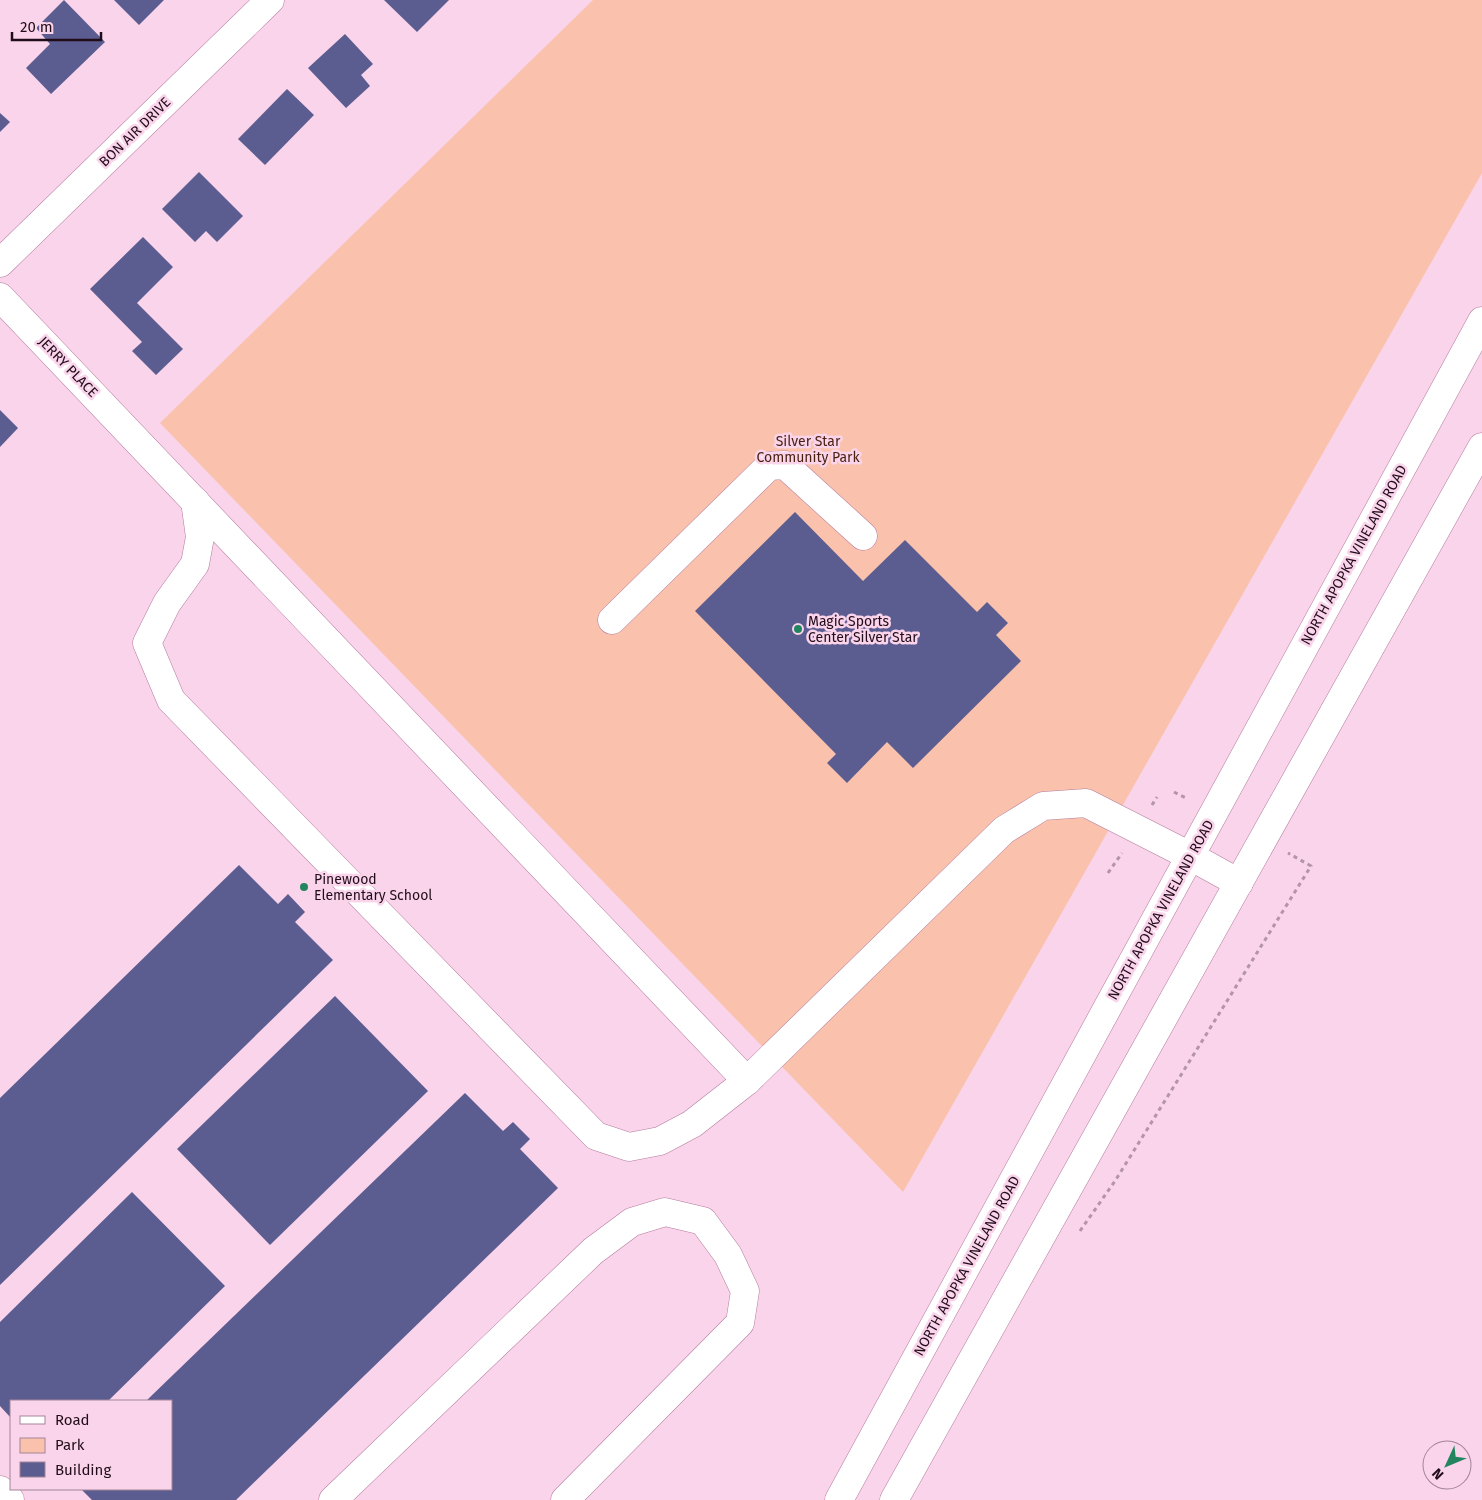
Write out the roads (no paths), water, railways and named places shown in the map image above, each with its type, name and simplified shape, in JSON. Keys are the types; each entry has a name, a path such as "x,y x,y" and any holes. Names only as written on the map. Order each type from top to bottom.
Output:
{"main road":[{"name":"BON AIR DRIVE","path":"0,263 270,0"},
{"name":"JERRY PLACE","path":"0,297 136,437 748,1081"},
{"name":"NORTH APOPKA VINELAND ROAD","path":"839,1500 1482,321"},
{"path":"894,1500 1482,447"},
{"path":"612,620 769,466 785,465 863,536"},
{"path":"195,500 200,537 195,564 167,603 148,643 171,700 596,1136 630,1147 660,1141 692,1124 748,1081 1004,830 1043,806 1086,804 1190,856 1239,883"},
{"path":"333,1500 593,1251 632,1222 665,1212 703,1221 728,1255 745,1291 740,1323 565,1500"},
{"path":"0,1490 10,1500"}],"place":[{"name":"Magic Sports Center Silver Star","path":"798,629"},
{"name":"Pinewood Elementary School","path":"304,887"}],"park label":[{"name":"Silver Star Community Park","path":"808,450"}]}
